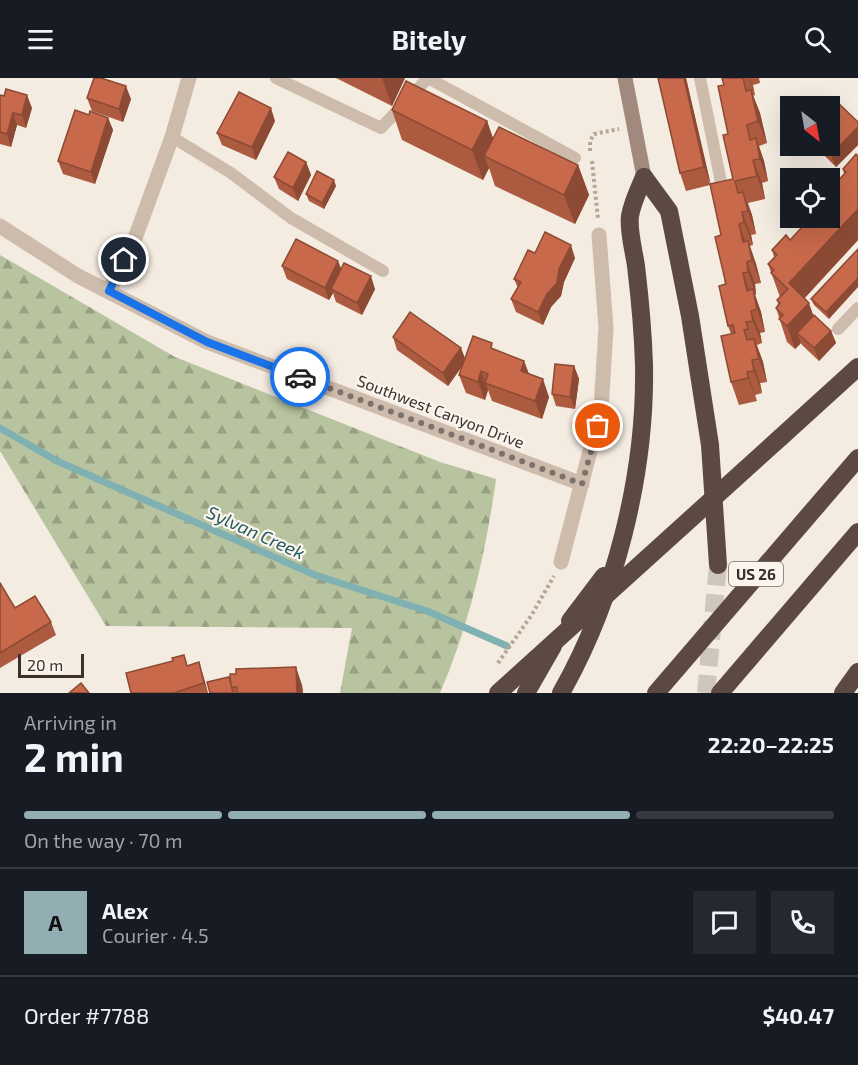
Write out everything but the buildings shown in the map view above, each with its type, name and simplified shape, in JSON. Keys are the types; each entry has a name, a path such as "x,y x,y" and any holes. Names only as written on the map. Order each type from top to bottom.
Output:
{"highway":[{"path":"561,693 590,634 616,560 633,488 643,407 643,328 630,217 644,177"},
{"path":"644,177 669,211 690,316 710,445 718,566"},
{"path":"498,693 858,367"},
{"name":"US 26","path":"656,693 858,458"},
{"name":"US 26","path":"720,693 858,532"},
{"path":"526,693 559,636 616,560"},
{"path":"843,693 858,672"}],"main road":[{"path":"625,78 644,177"}],"street":[{"path":"109,291 134,241 172,137 189,78"},
{"name":"Southwest Canyon Drive","path":"0,226 78,276 207,342 582,484"},
{"path":"561,562 601,409 606,328 599,235"}],"lane":[{"path":"276,78 381,128 428,78 575,158"},
{"path":"700,78 725,201"},
{"path":"172,137 231,172 291,218 383,271"},
{"path":"838,329 858,308"}],"path":[{"path":"599,235 590,141 594,134 634,126"},
{"path":"495,668 531,616 561,562"}],"green space":[{"path":"0,255 175,357 440,462 496,479 487,534 468,615 440,693 340,693 352,628 106,626 0,451"}],"waterway":[{"name":"Sylvan Creek","path":"0,428 57,461 315,575 427,611 507,646"}],"tunnel":[{"path":"706,693 718,565"}],"way so far":[{"path":"300,377 582,484 598,426"}],"route":[{"path":"124,260 109,291 148,309 207,342 300,377"}]}
